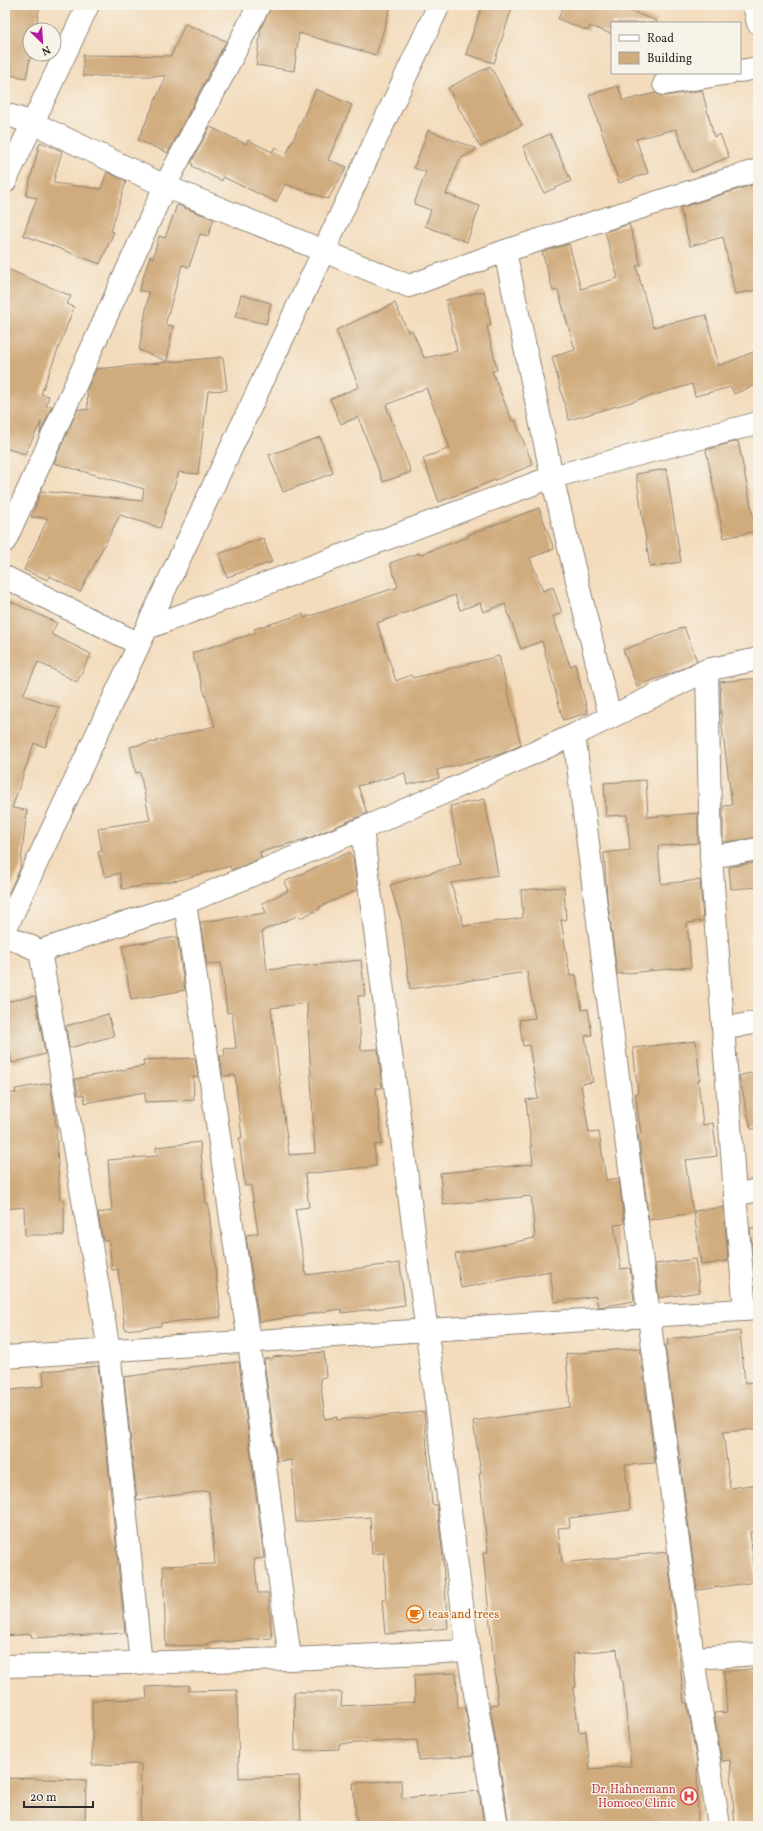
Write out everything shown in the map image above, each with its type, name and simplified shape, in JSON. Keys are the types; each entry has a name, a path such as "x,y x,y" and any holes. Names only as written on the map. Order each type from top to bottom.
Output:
{"street":[{"path":"5,182 88,5"},
{"path":"5,541 165,186 259,5"},
{"path":"5,930 439,5"},
{"path":"754,5 758,23"},
{"path":"741,71 758,68"},
{"path":"664,84 723,74"},
{"path":"5,114 33,123 165,186 409,286 505,251 758,170"},
{"path":"505,251 552,477 610,717"},
{"path":"5,578 143,636 552,477 758,422"},
{"path":"5,935 40,951 184,903 362,830 574,736 707,670 758,659"},
{"path":"5,1357 249,1342 426,1329 649,1317 752,1309 735,1195 723,1029 711,857 707,670"},
{"path":"574,736 693,1658 719,1826"},
{"path":"362,830 468,1651 497,1826"},
{"path":"711,857 758,849"},
{"path":"184,903 249,1342 290,1659"},
{"path":"40,951 109,1350 141,1664"},
{"path":"723,1029 758,1022"},
{"path":"735,1195 758,1190"},
{"path":"5,1666 141,1664 468,1651"},
{"path":"693,1658 758,1654"}],"building":[{"path":"5,5 40,5 37,22 22,22 22,62 29,62 26,78 5,74"},
{"path":"271,5 391,5 376,55 299,33 294,71 256,65 261,28"},
{"path":"482,5 513,5 494,63 466,54"},
{"path":"564,5 614,5 657,22 611,22 611,34 590,26 588,31 558,19"},
{"path":"185,24 226,41 168,153 138,140 166,76 83,76 83,55 171,56"},
{"path":"490,66 522,125 480,147 448,88"},
{"path":"618,86 623,101 655,93 660,96 666,96 702,90 714,137 720,134 729,157 692,172 676,129 636,139 648,173 619,183 589,95"},
{"path":"316,89 352,105 328,160 347,167 328,199 285,184 276,202 223,177 222,181 192,166 193,164 191,163 210,127 246,144 248,140 272,152 275,147 287,153"},
{"path":"428,130 477,149 460,159 446,194 480,206 467,242 425,226 431,210 414,204 426,172 414,168"},
{"path":"550,134 571,181 544,193 523,146"},
{"path":"40,142 62,151 53,183 101,189 107,172 126,181 111,231 114,232 100,264 23,235 37,198 26,196"},
{"path":"758,183 758,290 735,294 723,237 690,246 680,208"},
{"path":"177,205 214,219 208,236 200,234 189,267 182,265 165,325 173,326 167,361 139,350 149,292 139,291 150,256 153,258 159,236 165,238"},
{"path":"629,224 641,265 636,266 653,327 706,315 719,366 758,350 758,384 734,394 731,387 695,396 692,384 569,420 552,357 575,350 558,290 553,291 542,252 569,244 581,289 618,278 605,232"},
{"path":"5,268 71,296 67,304 74,307 41,394 49,396 46,406 52,406 40,434 41,422 25,454 5,448"},
{"path":"484,291 491,325 487,326 497,370 492,371 512,421 515,420 533,465 439,502 423,458 450,448 426,388 386,405 411,472 383,482 358,417 341,424 330,399 359,387 336,330 395,303 408,332 412,330 424,358 457,351 446,300"},
{"path":"241,295 271,303 266,324 235,317"},
{"path":"223,357 227,390 208,391 198,474 179,472 160,528 120,515 80,592 50,576 48,580 24,570 48,518 31,517 41,491 142,501 144,489 54,463 78,409 88,410 87,390 96,369"},
{"path":"320,437 333,473 283,492 269,455"},
{"path":"738,441 756,531 724,538 706,450"},
{"path":"666,469 681,562 650,567 636,474"},
{"path":"539,508 554,549 530,558 543,591 553,587 562,613 553,616 570,666 575,664 588,713 563,720 542,641 521,649 505,604 483,612 480,603 460,610 455,595 377,623 396,681 411,675 413,678 499,656 521,745 501,754 437,770 439,778 407,785 405,773 358,786 367,813 309,838 260,852 261,858 235,869 231,870 230,866 179,880 122,889 120,873 105,877 98,852 102,851 98,828 150,820 140,772 136,773 130,747 152,742 156,743 156,741 215,726 192,653 255,633 254,629 303,614 304,618 398,587 390,563 419,553 419,555 468,537 468,535"},
{"path":"263,538 272,562 227,577 219,554"},
{"path":"5,599 57,623 51,634 91,654 77,682 38,662 23,695 59,708 45,747 34,743 12,808 27,810 20,869 9,892 5,892"},
{"path":"684,627 697,661 675,672 637,686 623,650"},
{"path":"758,678 758,837 727,842 723,841 723,806 732,805 722,726 720,682"},
{"path":"646,780 648,817 698,813 698,843 658,846 661,884 700,880 703,921 687,923 691,967 617,974 607,896 604,853 630,850 627,815 606,816 604,783"},
{"path":"485,799 498,875 451,883 464,926 523,918 521,890 564,887 566,920 561,920 570,976 576,975 582,1010 588,1009 592,1035 585,1036 593,1082 581,1084 589,1133 599,1132 606,1180 619,1178 624,1224 614,1225 621,1269 630,1268 634,1301 598,1307 596,1296 554,1302 550,1271 461,1288 455,1254 535,1238 531,1196 443,1205 440,1173 533,1164 526,1100 538,1098 529,1045 523,1046 519,1020 535,1018 527,972 410,989 401,921 390,885 461,864 450,806"},
{"path":"350,852 353,859 357,890 319,907 320,909 300,918 299,915 262,931 267,970 361,960 365,996 358,996 361,1050 378,1049 382,1088 376,1088 382,1144 374,1145 376,1166 305,1174 309,1207 295,1209 306,1275 400,1263 405,1305 342,1313 341,1309 259,1322 246,1235 258,1233 251,1185 245,1186 239,1138 242,1138 235,1075 223,1076 220,1056 225,1056 224,1049 236,1048 232,1012 227,1013 221,963 207,965 200,922 266,913 262,903 288,891 284,882","holes":["307,1003 315,1153 289,1155 271,1008"]},
{"path":"758,862 758,887 731,889 729,867"},
{"path":"177,937 185,990 131,1000 122,946"},
{"path":"35,996 45,1054 12,1063 5,1023 5,1002"},
{"path":"108,1014 114,1036 69,1048 66,1026"},
{"path":"696,1041 700,1080 698,1080 703,1125 713,1123 717,1156 685,1160 693,1213 649,1220 638,1134 641,1133 635,1094 638,1093 633,1048"},
{"path":"195,1058 198,1077 193,1077 194,1100 145,1102 145,1092 85,1103 84,1095 78,1095 75,1079 144,1066 143,1060"},
{"path":"758,1071 758,1129 751,1129 739,1076"},
{"path":"50,1083 57,1131 60,1200 64,1200 64,1235 25,1235 24,1207 5,1209 5,1093 16,1093 15,1089"},
{"path":"200,1142 206,1204 208,1203 221,1317 161,1323 161,1326 125,1330 118,1269 112,1270 109,1240 103,1241 98,1213 112,1211 108,1160 157,1156 156,1147"},
{"path":"724,1207 728,1261 701,1265 694,1211"},
{"path":"758,1227 758,1257 753,1258 750,1228"},
{"path":"695,1259 700,1292 659,1298 655,1264"},
{"path":"740,1331 745,1383 755,1382 758,1429 723,1432 730,1488 758,1484 758,1531 750,1532 756,1582 697,1590 665,1345 668,1345 667,1339"},
{"path":"640,1348 655,1463 625,1465 630,1510 569,1518 570,1527 558,1528 562,1563 667,1552 684,1703 687,1703 697,1763 698,1826 509,1826 490,1705 498,1704 483,1553 488,1552 479,1473 481,1473 473,1421 570,1407 566,1354","holes":["617,1649 621,1681 623,1681 631,1766 590,1769 586,1731 579,1732 573,1688 576,1687 573,1654"]},
{"path":"324,1352 326,1377 320,1378 325,1419 337,1417 337,1420 424,1412 432,1505 437,1505 442,1549 448,1628 385,1634 382,1600 386,1599 384,1553 372,1554 370,1517 296,1522 292,1460 277,1461 264,1359"},
{"path":"239,1362 264,1558 254,1559 258,1593 268,1593 272,1638 207,1643 207,1645 166,1646 163,1566 215,1564 209,1491 137,1500 124,1377 189,1367"},
{"path":"98,1366 125,1633 32,1638 31,1634 5,1636 5,1391 44,1386 43,1371"},
{"path":"758,1669 758,1826 735,1826 730,1760 722,1761 714,1713 727,1712 724,1671"},
{"path":"456,1673 458,1708 465,1707 473,1756 419,1760 417,1740 339,1744 339,1749 295,1751 294,1692 342,1692 341,1706 415,1702 414,1675"},
{"path":"189,1685 189,1691 237,1690 239,1778 299,1776 301,1826 140,1826 141,1764 92,1765 92,1700 147,1699 146,1687"},
{"path":"5,1778 86,1780 85,1826 5,1826"},
{"path":"401,1780 402,1798 479,1791 484,1826 357,1826 353,1783"}],"place":[{"name":"teas and trees","path":"415,1614"},
{"name":"Dr. Hahnemann Homoeo Clinic","path":"689,1796"}]}
